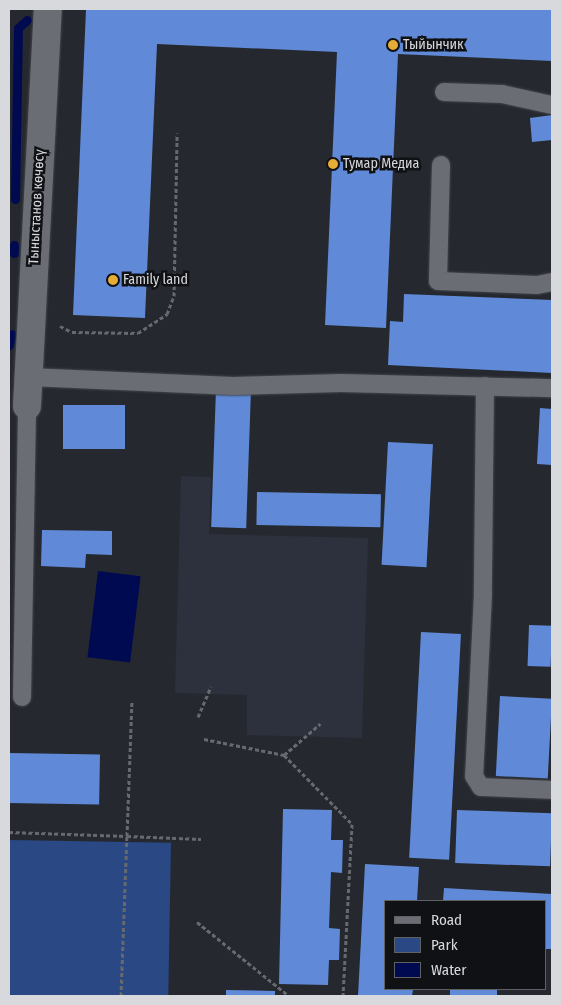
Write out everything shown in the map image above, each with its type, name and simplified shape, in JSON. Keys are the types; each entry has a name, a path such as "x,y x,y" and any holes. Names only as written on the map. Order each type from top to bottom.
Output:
{"street":[{"name":"Тыныстанов көчөсү","path":"27,406 48,9"}],"lane":[{"path":"444,92 502,94 552,106"},
{"path":"442,165 438,281 538,285 552,282"},
{"path":"29,377 233,386 341,382 552,388"},
{"path":"485,386 483,594 474,776 481,787 552,790"},
{"path":"22,697 27,406"}],"path":[{"path":"58,323 72,332 138,333 167,314 174,296 177,133"},
{"path":"198,717 211,686"},
{"path":"121,996 132,701"},
{"path":"284,755 320,724"},
{"path":"204,739 284,755 352,824 343,996"},
{"path":"9,832 201,839"},
{"path":"197,922 289,996"}],"shaded area":[{"path":"181,476 211,477 209,534 368,538 362,738 247,735 247,695 175,693"}],"green space":[{"path":"9,840 171,843 168,996 9,996"}],"water":[{"path":"98,571 141,576 130,663 87,657"}],"building":[{"path":"86,9 552,9 552,61 398,54 386,328 325,325 337,52 157,44 145,318 73,315"},
{"path":"552,115 552,140 532,142 530,118"},
{"path":"404,294 552,300 552,373 388,365 390,321 403,322"},
{"path":"216,389 251,390 246,528 211,527"},
{"path":"63,405 125,405 125,449 63,449"},
{"path":"540,408 552,409 552,465 537,464"},
{"path":"388,442 433,444 427,567 382,565"},
{"path":"257,492 381,494 380,527 256,525"},
{"path":"42,530 112,531 112,555 86,554 85,568 41,566"},
{"path":"529,625 552,626 551,667 528,666"},
{"path":"421,632 461,634 449,860 409,858"},
{"path":"500,696 552,699 548,779 496,776"},
{"path":"9,753 100,755 99,805 9,803"},
{"path":"283,809 332,810 331,840 343,840 342,873 331,872 329,928 340,929 339,960 329,960 328,985 279,984"},
{"path":"457,810 552,813 550,866 455,863"},
{"path":"365,864 419,867 417,900 384,900 384,990 413,990 412,996 358,996"},
{"path":"444,888 552,894 552,949 546,949 546,900 443,900"},
{"path":"226,990 275,991 275,996 226,996"},
{"path":"450,990 497,990 497,996 450,996"}],"waterway":[{"path":"15,199 18,28 27,20"},
{"path":"14,245 14,253"},
{"path":"9,345 12,334"}],"place":[{"name":"Тыйынчик","path":"393,45"},
{"name":"Тумар Медиа","path":"333,164"},
{"name":"Family land","path":"113,280"}]}
